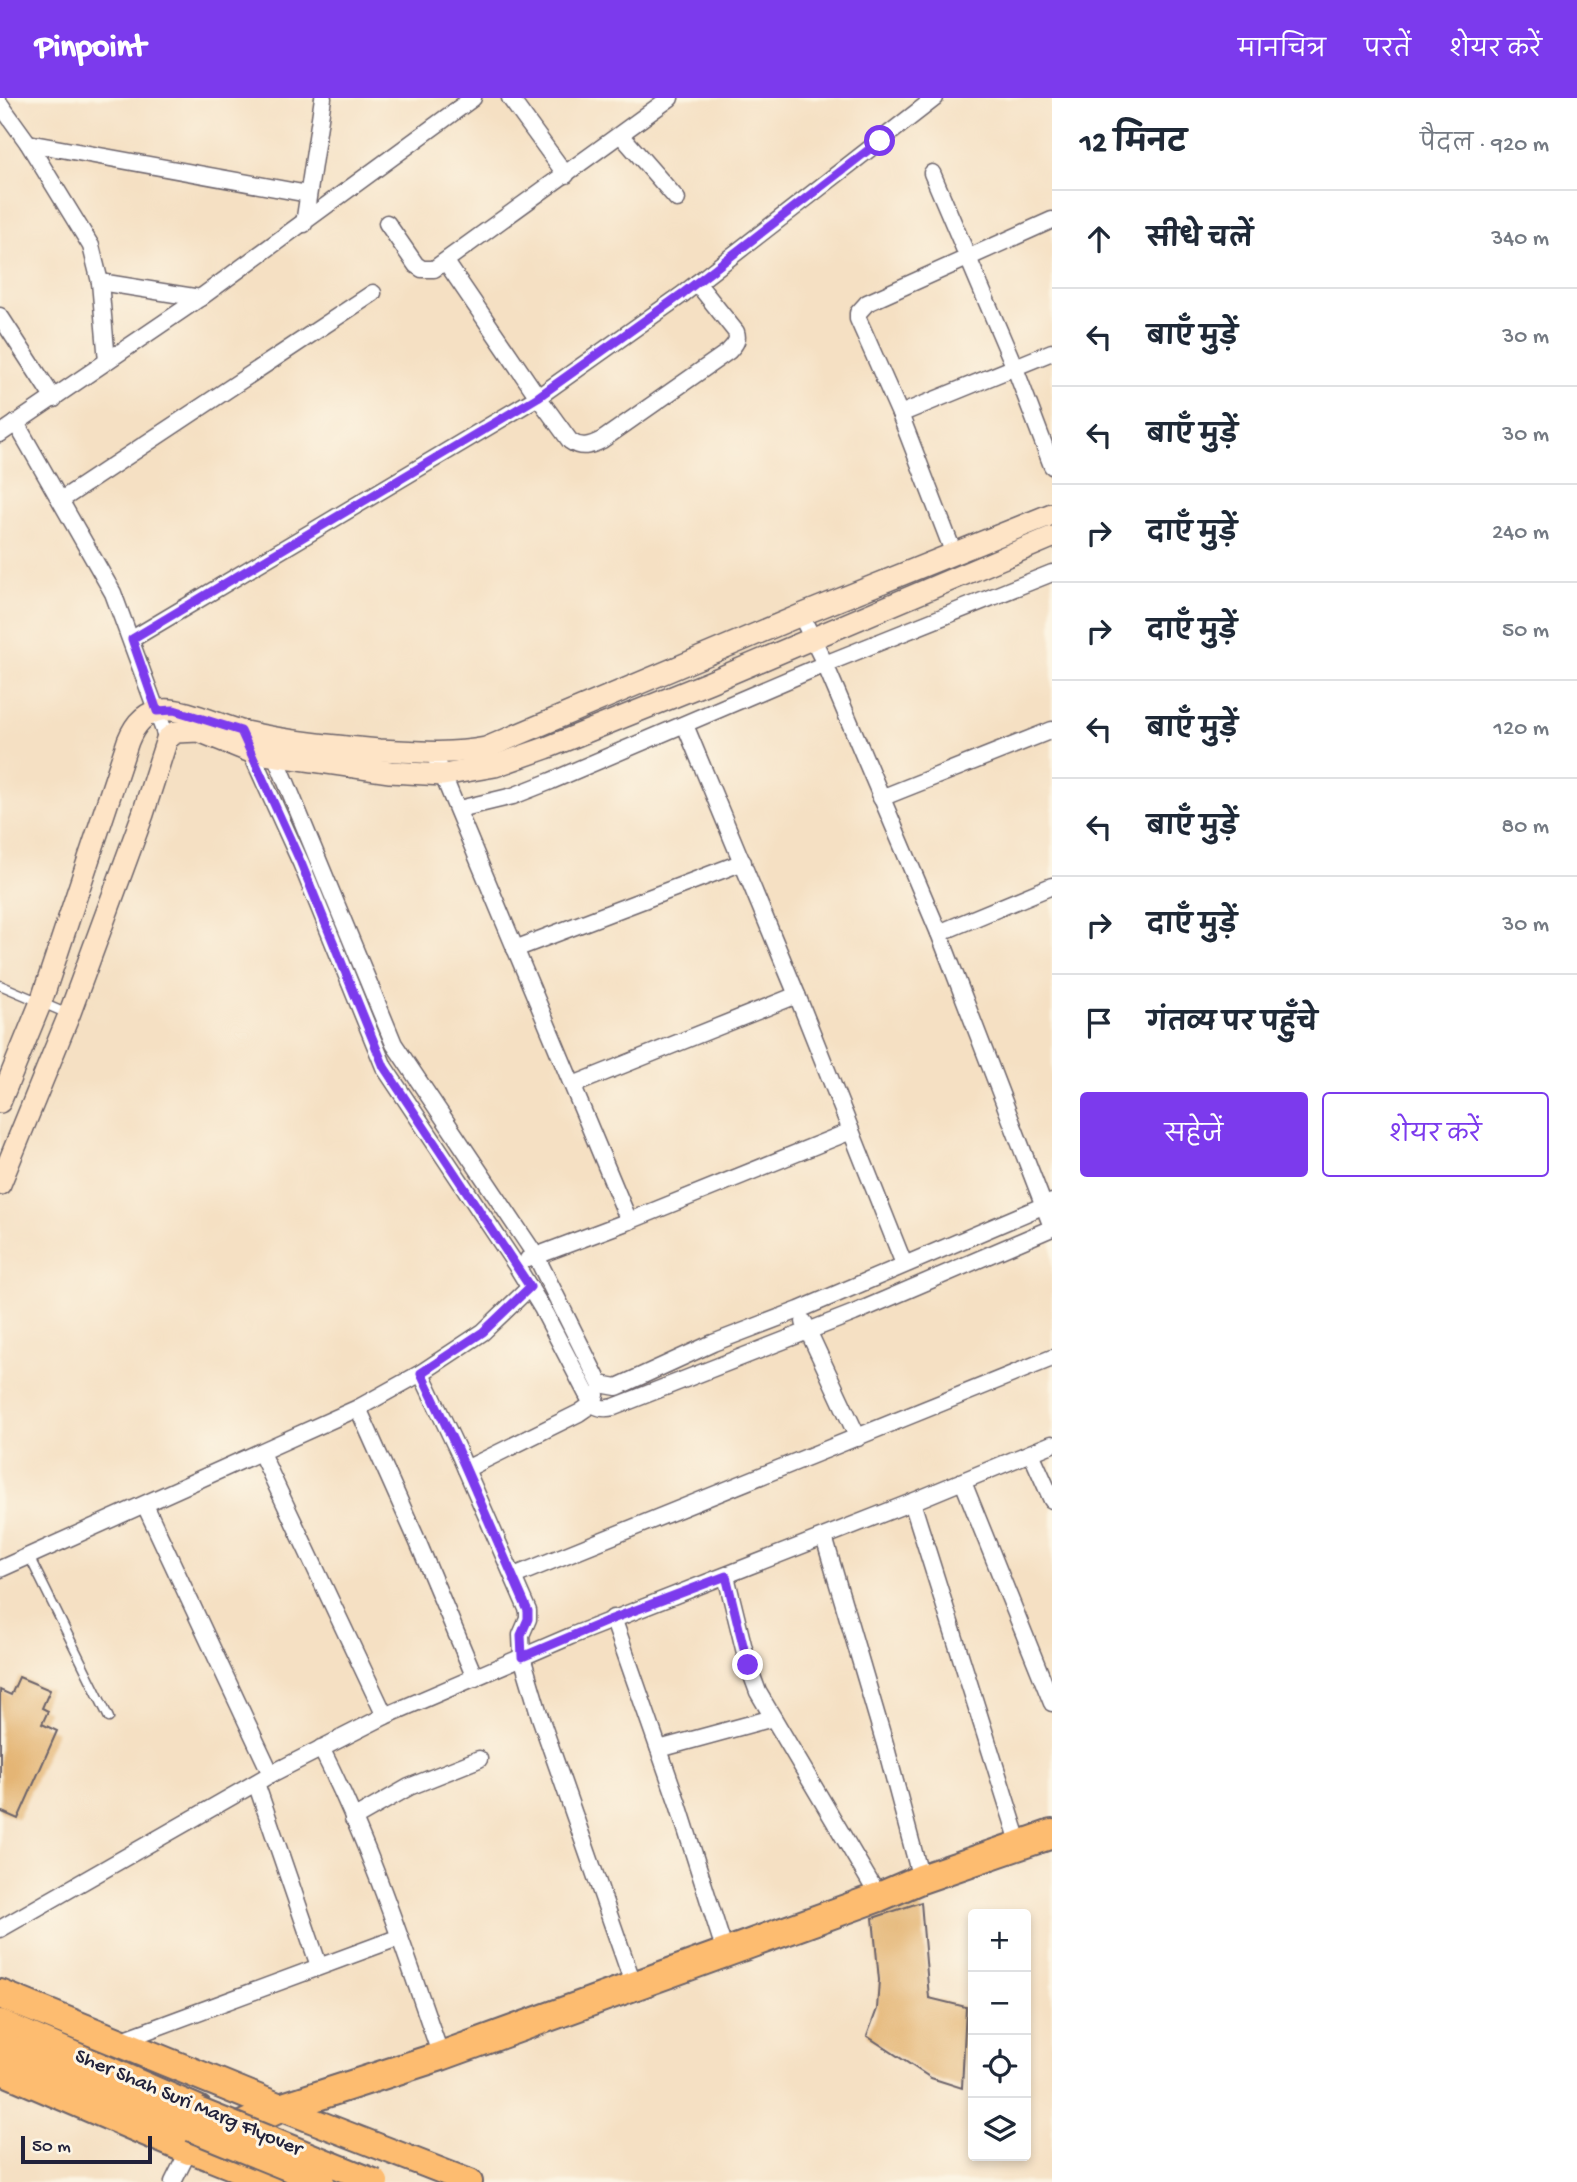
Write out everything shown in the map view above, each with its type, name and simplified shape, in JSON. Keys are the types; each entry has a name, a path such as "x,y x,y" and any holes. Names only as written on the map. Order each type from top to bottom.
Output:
{"highway":[{"path":"0,2069 192,2130 280,2108 441,2056 1052,1833"},
{"path":"0,1994 280,2108"},
{"name":"Sher Shah Suri Marg Flyover","path":"0,2024 192,2130"},
{"name":"Sher Shah Suri Marg Flyover","path":"0,2045 192,2130"}],"main road":[{"path":"280,2108 470,2182"},
{"path":"192,2130 269,2182"},
{"name":"Sher Shah Suri Marg Flyover","path":"192,2130 322,2182"},
{"name":"Sher Shah Suri Marg Flyover","path":"192,2130 376,2182"}],"street":[{"path":"304,224 323,98"},
{"path":"510,98 566,175"},
{"path":"387,223 416,265 422,269 435,269 670,98"},
{"path":"132,639 538,397 697,283 934,98"},
{"path":"0,433 54,399 304,224 441,124 462,101"},
{"path":"0,104 28,143 91,246 100,282 107,361"},
{"path":"621,135 677,199"},
{"path":"28,143 308,194"},
{"path":"932,173 1052,466"},
{"path":"954,554 900,414 858,319 858,313 867,303 1052,220"},
{"path":"446,262 538,397 570,441 576,445 594,444 736,344 736,332 697,283"},
{"path":"100,282 200,298"},
{"path":"61,500 373,293"},
{"path":"0,316 54,399"},
{"path":"900,414 1052,352"},
{"path":"16,423 113,593 167,739"},
{"path":"0,1102 41,1002 128,741 136,724 157,711 174,710 241,731 337,746 434,754 466,752 508,740 801,615 1052,514"},
{"path":"0,1184 69,1015 143,814 167,739 176,732 199,731 251,752 356,769 443,775 495,766 546,748 1052,537"},
{"path":"459,809 513,796 825,664 1052,573"},
{"path":"241,731 301,863 384,1067 530,1287 592,1404 598,1408 614,1407 808,1332 1052,1227 1048,1204 939,933 825,664 801,615"},
{"path":"685,725 743,862 904,1264"},
{"path":"881,798 1052,730"},
{"path":"267,736 394,1044 536,1256 600,1384 592,1404 545,1432 466,1469"},
{"path":"434,754 629,1221"},
{"path":"515,949 743,862"},
{"path":"939,933 1052,886"},
{"path":"573,1085 797,995"},
{"path":"516,1265 851,1131"},
{"path":"600,1384 617,1387 713,1343 799,1310 1048,1204"},
{"path":"0,1569 358,1408 421,1373 483,1332 530,1287"},
{"path":"799,1310 858,1438"},
{"path":"514,1576 1052,1358"},
{"path":"421,1373 528,1611 528,1619 521,1635 522,1657 540,1717 634,1986"},
{"path":"358,1408 475,1678"},
{"path":"0,1929 271,1774 385,1716 612,1619 726,1576 1052,1444"},
{"path":"261,1453 385,1716"},
{"path":"1031,1453 1052,1500"},
{"path":"962,1482 1052,1703"},
{"path":"912,1502 1020,1845"},
{"path":"145,1504 271,1774"},
{"path":"824,1537 885,1744 921,1879"},
{"path":"726,1576 752,1677 773,1718 879,1897"},
{"path":"612,1619 659,1749 725,1952"},
{"path":"659,1749 773,1718"},
{"path":"321,1748 353,1819 400,1937 441,2056"},
{"path":"353,1819 409,1787 479,1759"},
{"path":"256,1783 319,1966"},
{"path":"117,2042 400,1937"},
{"path":"173,2182 192,2130"}],"lane":[{"path":"0,985 69,1015"},
{"path":"29,1556 108,1718"}],"building":[{"path":"19,1677 50,1690 42,1708 48,1711 42,1724 57,1731 18,1819 0,1811 0,1690 11,1695"},
{"path":"921,1902 929,1998 966,2007 962,2088 931,2078 867,2036 877,2009 879,1980 873,1918"}],"route":[{"path":"748,1665 726,1576 612,1619 522,1657 521,1635 528,1619 528,1611 421,1373 483,1332 530,1287 384,1067 301,863 241,731 174,710 157,711 132,639 538,397 682,294 880,141"}]}
